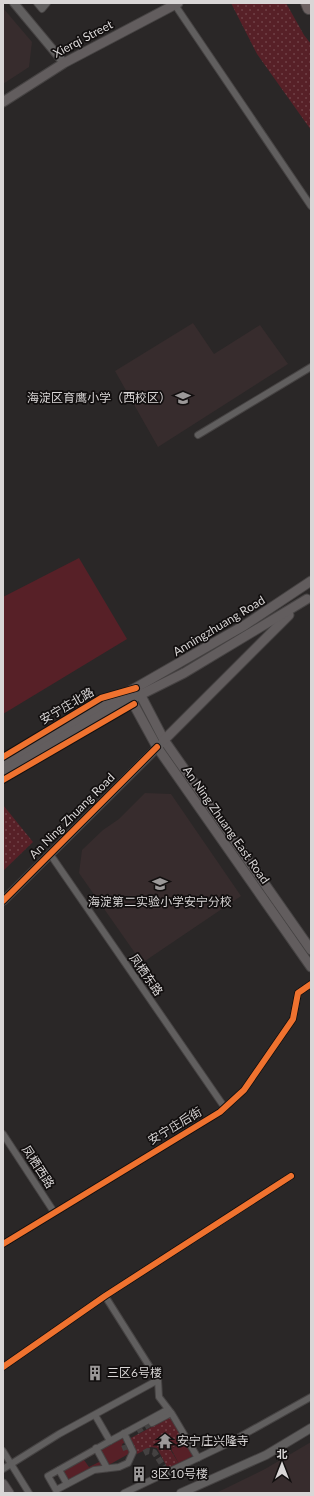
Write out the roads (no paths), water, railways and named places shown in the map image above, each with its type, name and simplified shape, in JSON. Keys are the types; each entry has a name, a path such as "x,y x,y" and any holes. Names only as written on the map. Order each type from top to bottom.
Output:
{"main road":[{"name":"Xierqi Street","path":"3,102 64,62 176,4"},
{"name":"Anningzhuang Road","path":"138,691 265,613 311,581"},
{"path":"138,691 184,673 309,597"},
{"path":"164,740 309,597"},
{"name":"安宁庄北路","path":"3,764 138,691"},
{"name":"An Ning Zhuang East Road","path":"138,691 164,740 311,950"},
{"name":"安宁庄北路","path":"3,772 129,696"},
{"name":"An Ning Zhuang East Road","path":"129,696 157,747 311,967"},
{"path":"3,1484 9,1493"}],"street":[{"path":"14,3 64,62"},
{"path":"37,3 42,10 48,3"},
{"path":"176,4 311,206"},
{"path":"198,435 311,367"},
{"name":"An Ning Zhuang Road","path":"3,901 164,740"},
{"name":"凤栖东路","path":"50,854 225,1108"},
{"name":"安宁庄后街","path":"3,1244 225,1108 244,1090 257,1074 293,1019 298,993 311,984"},
{"name":"凤栖西路","path":"3,1134 54,1212"},
{"path":"3,1367 105,1296 291,1176"},
{"path":"105,1296 158,1380 159,1397 198,1458"},
{"path":"3,1469 11,1463 158,1380"},
{"path":"124,1493 165,1470 198,1458 311,1397"},
{"path":"152,1423 169,1411"},
{"path":"124,1433 126,1443 133,1452 128,1463 119,1467 94,1470 56,1490 48,1476 96,1448 124,1433 169,1411"},
{"path":"95,1415 110,1441"},
{"path":"181,1493 266,1455 311,1428"},
{"path":"96,1448 107,1468"},
{"path":"3,1451 29,1493"},
{"path":"59,1470 67,1484"}],"tunnel":[{"path":"137,1431 152,1423"},
{"path":"124,1445 126,1450"},
{"path":"144,1453 148,1451 154,1452 164,1467"}],"place":[{"name":"海淀区育鹰小学（西校区）","path":"183,398"},
{"name":"海淀第二实验小学安宁分校","path":"160,884"},
{"name":"三区6号楼","path":"95,1373"},
{"name":"安宁庄兴隆寺","path":"165,1441"},
{"name":"3区10号楼","path":"139,1474"}]}
